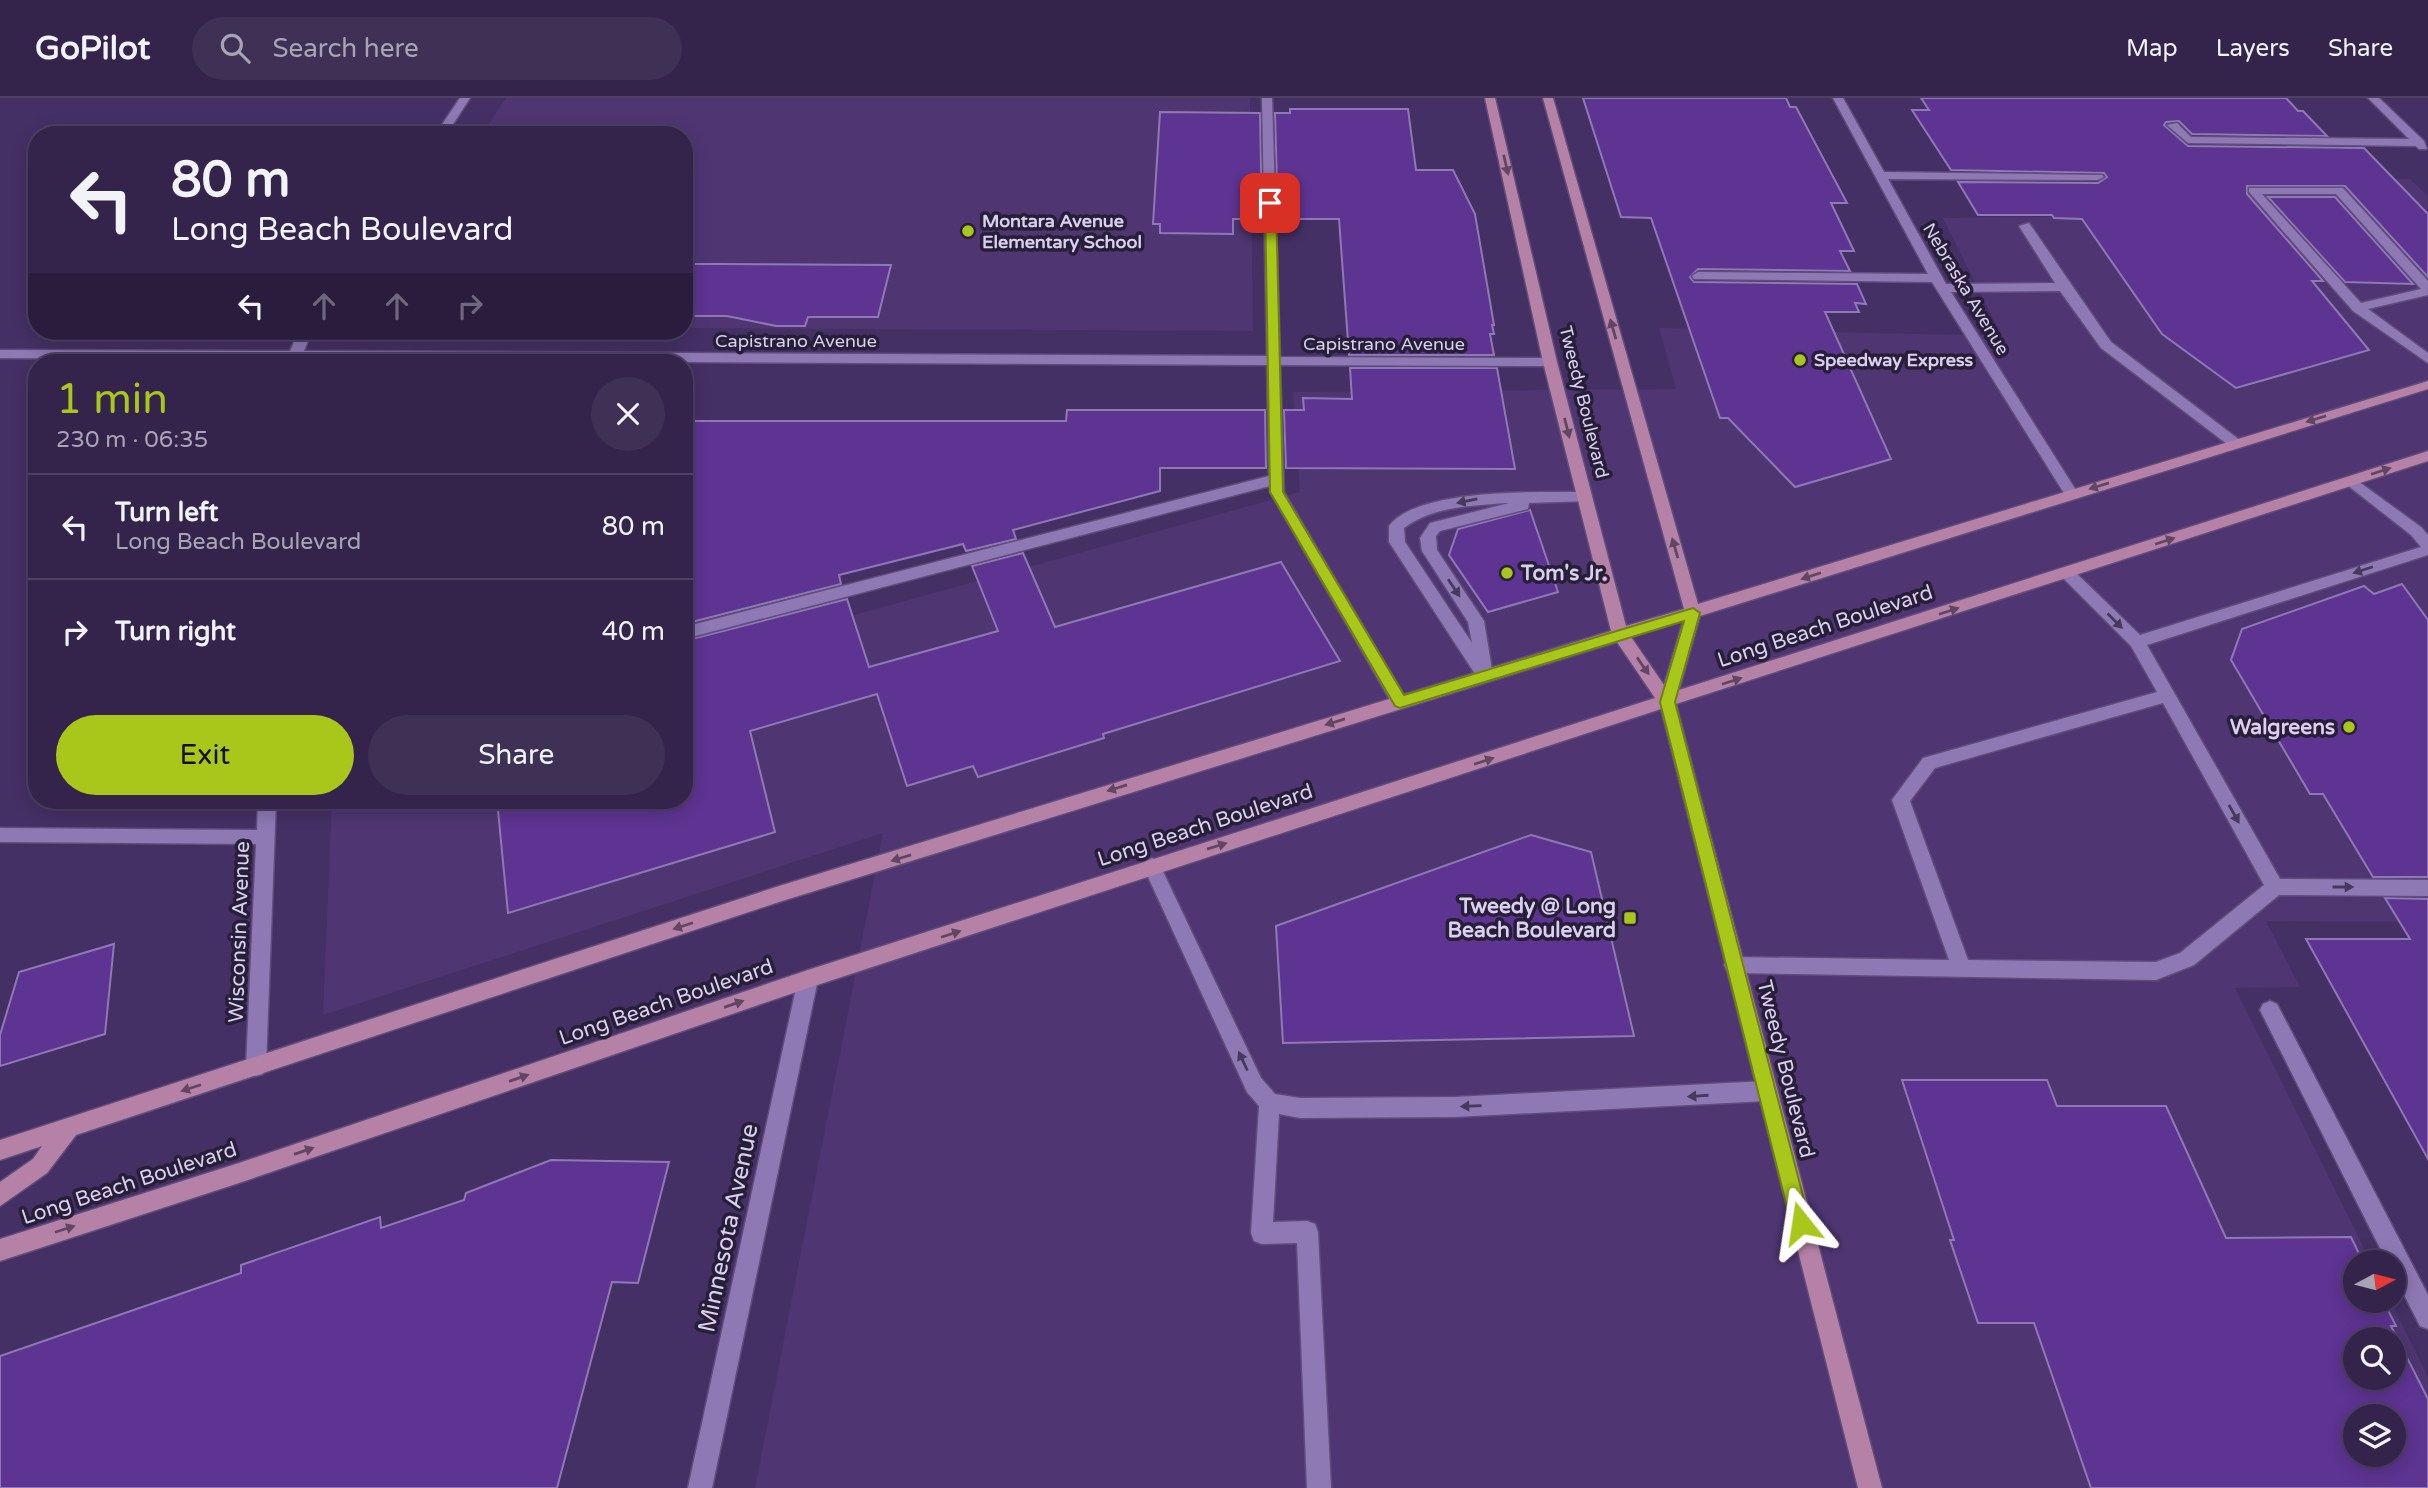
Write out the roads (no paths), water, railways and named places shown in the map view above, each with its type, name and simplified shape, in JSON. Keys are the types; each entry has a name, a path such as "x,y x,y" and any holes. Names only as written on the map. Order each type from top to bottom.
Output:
{"main road":[{"name":"Tweedy Boulevard","path":"1490,98 1550,362 1620,634 1667,702 1870,1488"},
{"path":"1548,98 1693,613 1667,702"},
{"path":"0,1150 779,894 2428,385"},
{"name":"Long Beach Boulevard","path":"0,1250 239,1173 808,979 1152,866 2428,456"},
{"path":"0,1195 40,1166 68,1129"}],"street":[{"path":"446,126 465,98"},
{"path":"1267,98 1276,492 1400,702"},
{"name":"Nebraska Avenue","path":"1838,98 1939,283 2072,495"},
{"path":"2373,98 2424,147"},
{"path":"2173,125 2188,140 2424,147"},
{"path":"1880,175 2098,177"},
{"path":"2358,308 2428,290 2339,190 2253,190 2358,308 2428,359"},
{"path":"2025,226 2106,345 2236,444"},
{"path":"1698,276 2064,287"},
{"name":"Capistrano Avenue","path":"0,354 28,354"},
{"name":"Capistrano Avenue","path":"693,359 1550,362"},
{"path":"693,631 1276,479"},
{"path":"2137,642 2428,547 2416,531 2351,481"},
{"path":"1485,676 1397,542 1393,534 1394,526 1406,516 1474,498 1584,497"},
{"path":"1485,676 1476,621 1430,551 1426,544 1427,537 1435,527 1550,498"},
{"path":"2067,573 2137,642 2274,887"},
{"path":"1962,969 1900,800 1929,763 2167,695"},
{"name":"Wisconsin Avenue","path":"256,1067 267,809"},
{"path":"0,835 266,837"},
{"path":"1152,866 1254,1085 1269,1103 1300,1108 1455,1107 1766,1091"},
{"path":"1734,965 2156,971 2187,959 2274,887 2428,888"},
{"name":"Minnesota Avenue","path":"700,1488 808,979"},
{"path":"2270,1010 2428,1318"},
{"path":"1269,1103 1262,1233 1307,1232 1319,1488"}],"place":[{"name":"Montara Avenue Elementary School","path":"968,231"},
{"name":"Speedway Express","path":"1800,360"},
{"name":"Tom's Jr.","path":"1507,573"},
{"name":"Walgreens","path":"2349,727"},
{"name":"Tweedy @ Long Beach Boulevard","path":"1630,918"}]}
